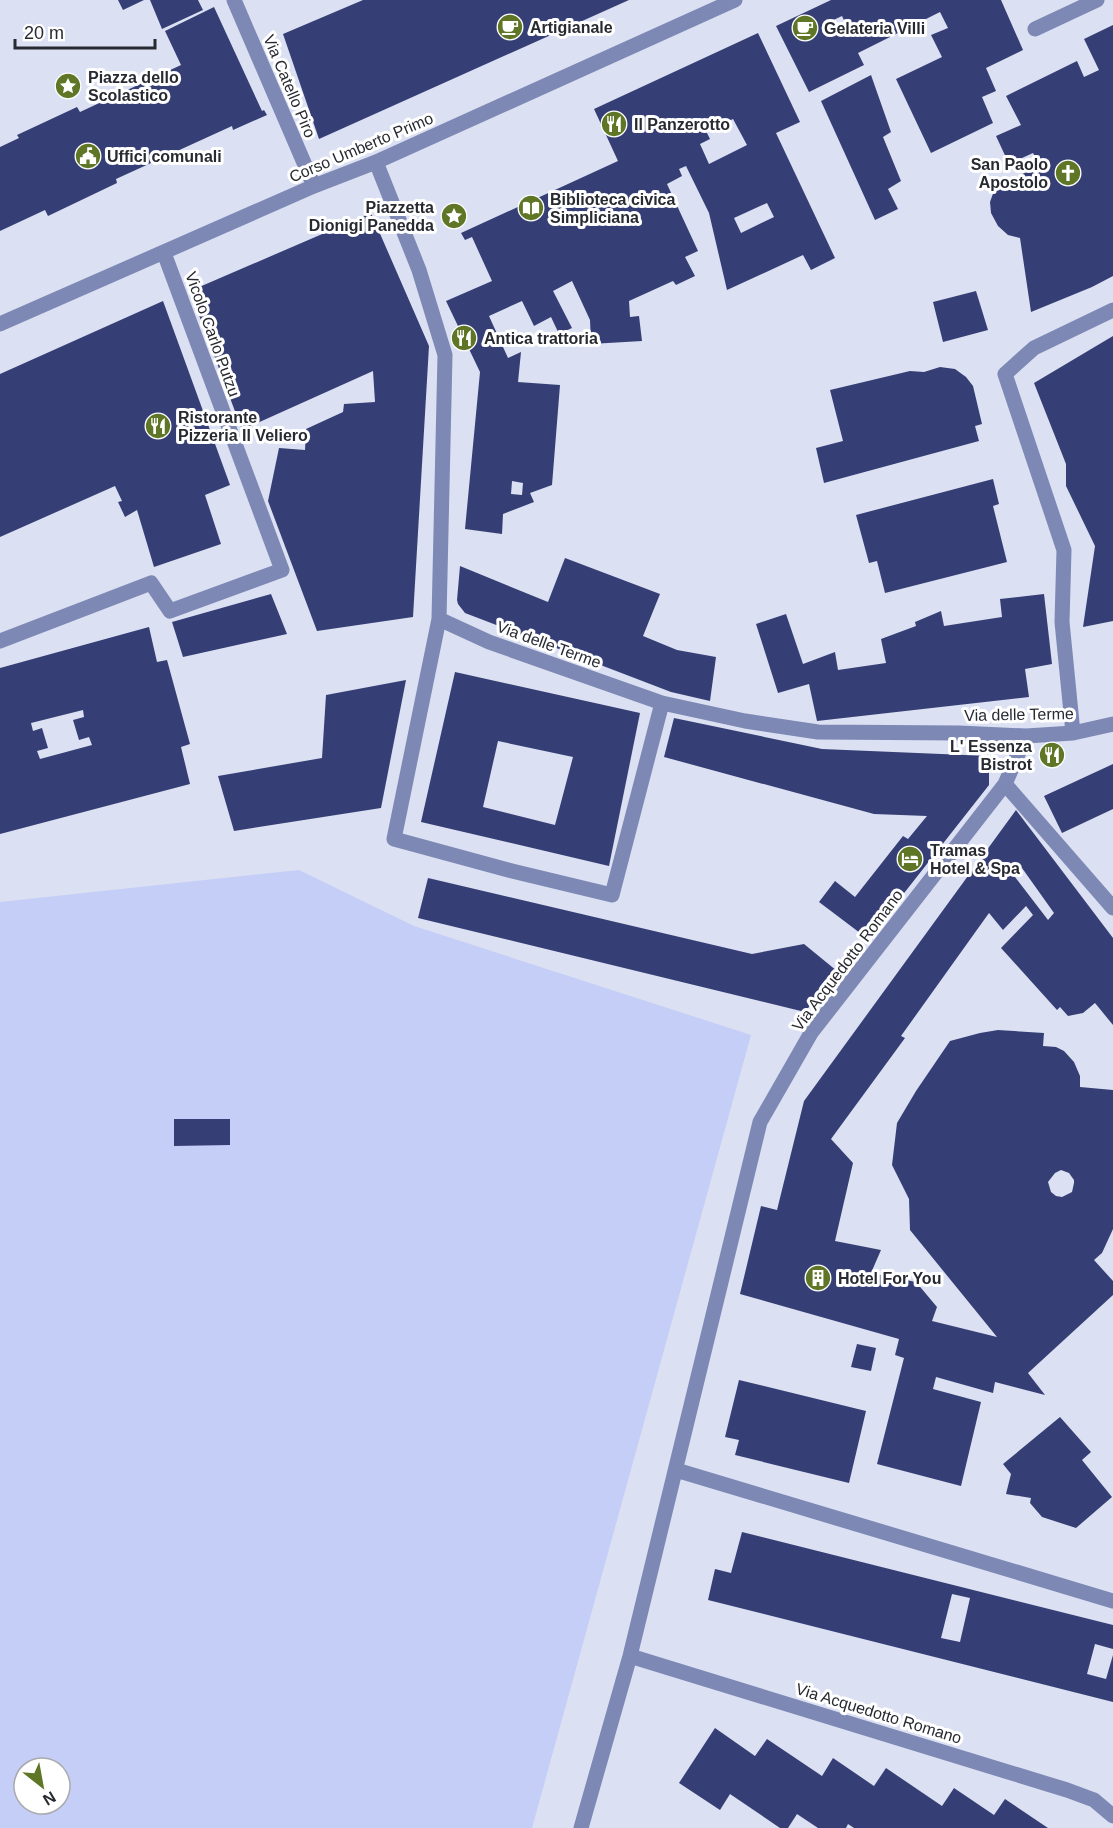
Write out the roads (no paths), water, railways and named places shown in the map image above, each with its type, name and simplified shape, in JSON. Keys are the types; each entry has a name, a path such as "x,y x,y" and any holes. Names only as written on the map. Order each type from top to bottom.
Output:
{"street":[{"name":"Via Catello Piro","path":"234,0 314,186"},
{"name":"Corso Umberto Primo","path":"0,324 314,186 376,162 735,0"},
{"path":"1035,29 1097,0"},
{"path":"376,162 418,270 445,355 439,619 394,839 612,895 662,703"},
{"name":"Vicolo Carlo Putzu","path":"0,641 151,583 170,611 282,570 164,253"},
{"path":"1073,734 1062,622 1064,550 1005,374 1034,348 1113,310"},
{"name":"Via delle Terme","path":"439,619 489,642 662,703 745,721 818,732 1026,736 1073,734 1113,724"},
{"name":"Via Acquedotto Romano","path":"581,1828 630,1656 760,1122 811,1033 1005,783 1026,736"},
{"path":"1005,783 1113,908"},
{"path":"676,1470 1113,1601"},
{"name":"Via Acquedotto Romano","path":"630,1656 1067,1790 1094,1800 1113,1816"}],"place":[{"name":"Artigianale","path":"510,27"},
{"name":"Gelateria Villi","path":"805,28"},
{"name":"Piazza dello Scolastico","path":"68,86"},
{"name":"Il Panzerotto","path":"614,124"},
{"name":"Uffici comunali","path":"88,156"},
{"name":"San Paolo Apostolo","path":"1068,173"},
{"name":"Biblioteca civica Simpliciana","path":"531,208"},
{"name":"Piazzetta Dionigi Panedda","path":"454,216"},
{"name":"Antica trattoria","path":"464,338"},
{"name":"Ristorante Pizzeria Il Veliero","path":"158,426"},
{"name":"L' Essenza Bistrot","path":"1052,755"},
{"name":"Tramas Hotel & Spa","path":"910,859"},
{"name":"Hotel For You","path":"818,1278"}]}
